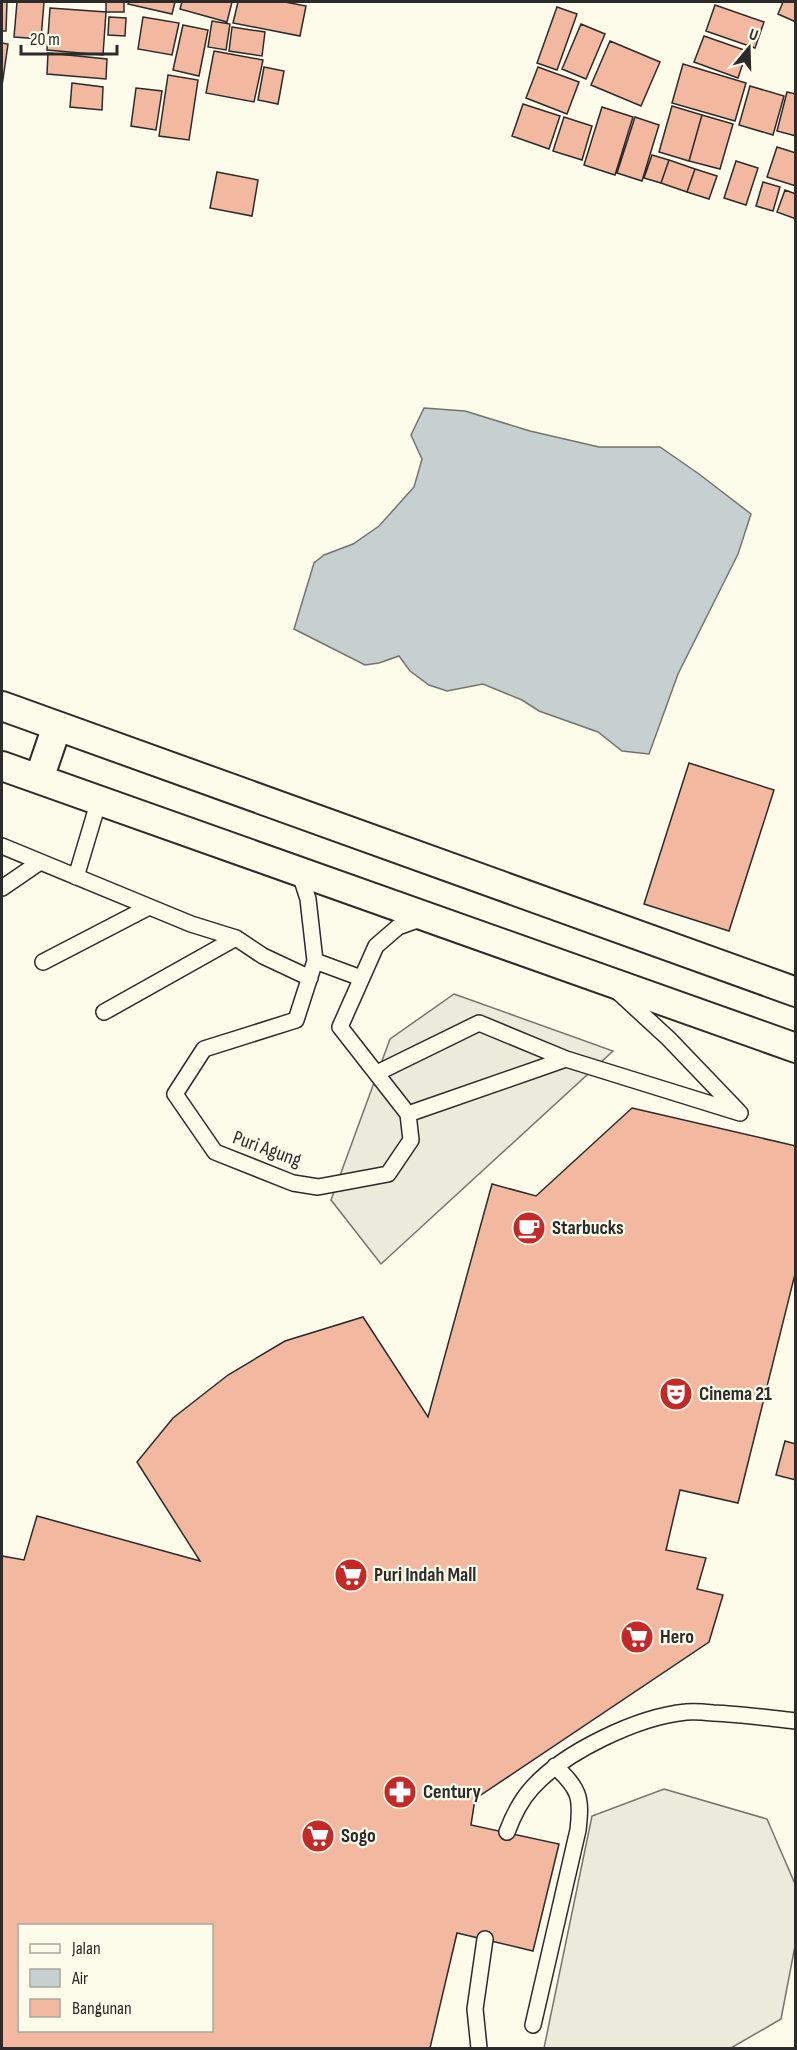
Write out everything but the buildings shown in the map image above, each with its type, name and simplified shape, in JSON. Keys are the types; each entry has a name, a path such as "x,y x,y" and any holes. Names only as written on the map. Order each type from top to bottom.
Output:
{"street":[{"path":"2,706 795,992"},
{"path":"39,779 57,726"},
{"path":"2,766 795,1048"}],"lane":[{"path":"76,877 99,801"},
{"path":"2,846 191,924 236,938 263,956 310,978"},
{"path":"2,888 40,862"},
{"name":"Puri Agung","path":"299,871 308,899 315,961 296,1020 204,1049 175,1094 214,1152 293,1183 318,1187 388,1174 411,1140 408,1114"},
{"path":"43,962 150,907"},
{"path":"427,916 398,927 376,946 340,1027 408,1114 566,1059"},
{"path":"105,1012 236,938"},
{"path":"315,961 361,978"},
{"path":"377,1073 479,1023 566,1059 740,1113 669,1039 605,980"},
{"path":"507,1832 515,1811 531,1789 555,1766 604,1738 648,1720 687,1712 746,1714 795,1720"},
{"path":"533,2025 580,1813 579,1797 572,1782 555,1766"},
{"path":"479,2049 475,2009 485,1939"}],"shaded area":[{"path":"454,994 613,1051 381,1264 331,1200 390,1039"},
{"path":"664,1789 767,1819 795,1884 795,1946 781,2019 731,2048 544,2048 592,1816"}],"water":[{"path":"424,408 465,411 530,431 599,447 660,447 751,514 738,554 678,674 649,754 622,751 598,732 539,711 522,700 483,684 447,691 429,685 410,671 399,656 365,665 294,629 314,563 324,555 353,544 379,526 414,487 422,459 411,435"}],"place":[{"name":"Starbucks","path":"529,1228"},
{"name":"Cinema 21","path":"676,1394"},
{"name":"Puri Indah Mall","path":"351,1575"},
{"name":"Hero","path":"637,1637"},
{"name":"Century","path":"400,1792"},
{"name":"Sogo","path":"318,1836"}]}
